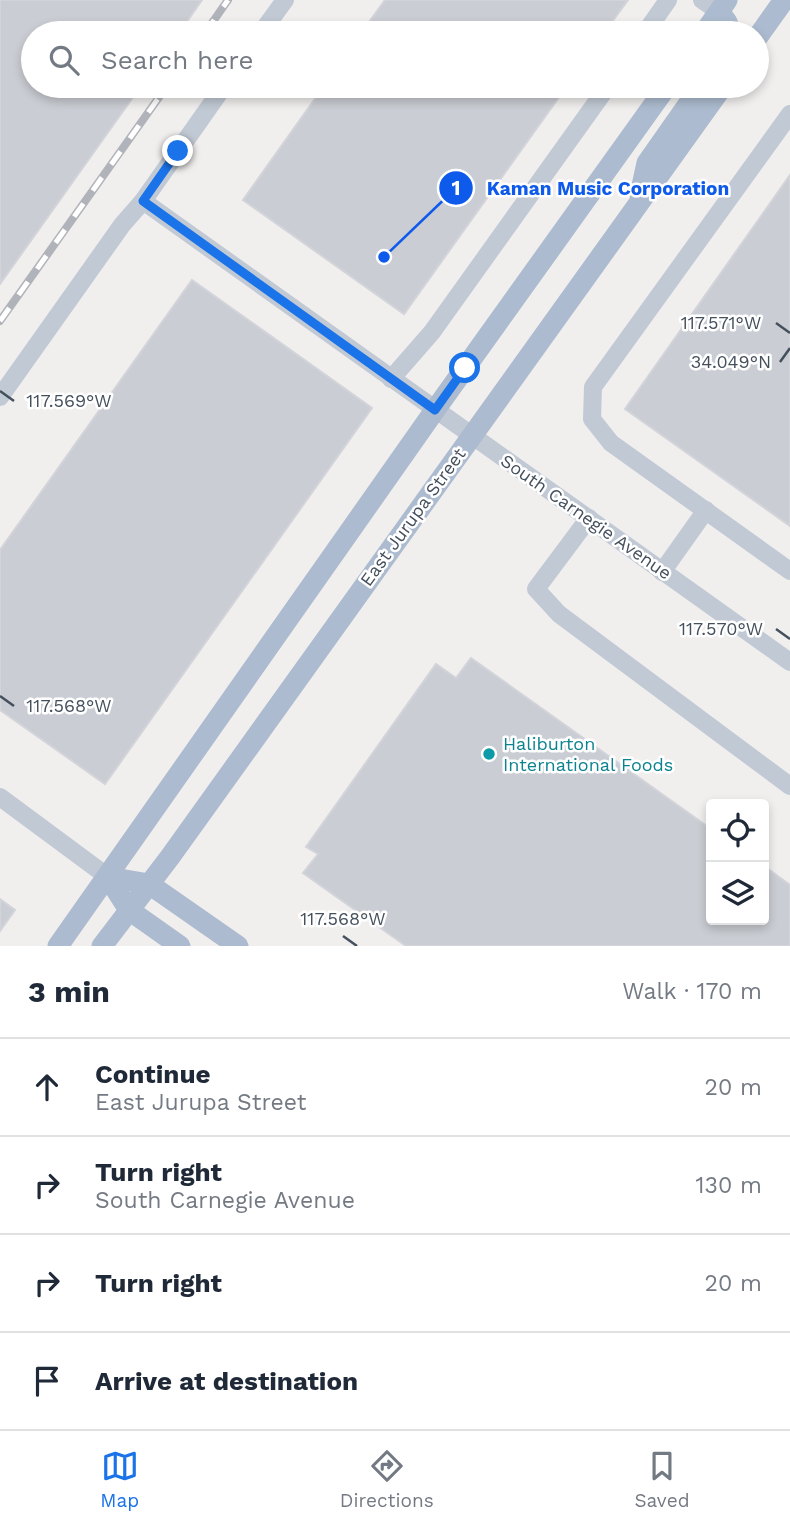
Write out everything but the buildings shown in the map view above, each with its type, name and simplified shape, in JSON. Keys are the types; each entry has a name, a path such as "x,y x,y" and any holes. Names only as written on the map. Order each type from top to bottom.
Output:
{"main road":[{"path":"769,21 784,0"},
{"path":"709,21 716,4"},
{"path":"716,4 726,21"},
{"path":"58,946 658,98"},
{"path":"638,204 647,163 693,98"},
{"name":"East Jurupa Street","path":"102,946 714,98"},
{"path":"108,877 149,884 238,946"},
{"path":"108,877 129,910 180,946"}],"street":[{"path":"270,21 285,0"},
{"path":"653,21 668,0"},
{"path":"0,397 216,98"},
{"path":"391,379 432,332 599,98"},
{"path":"790,114 593,387 592,419 611,443 790,572"},
{"name":"South Carnegie Avenue","path":"143,201 790,662"},
{"path":"662,572 706,510"},
{"path":"589,518 536,589 559,614 788,781"},
{"path":"0,797 108,877"}],"railway":[{"path":"213,21 228,0"},
{"path":"0,321 158,98"}],"place":[{"name":"Kaman Music Corporation","path":"384,257"},
{"name":"Haliburton International Foods","path":"489,754"}],"route":[{"path":"178,151 143,201 435,410 465,368"}]}
